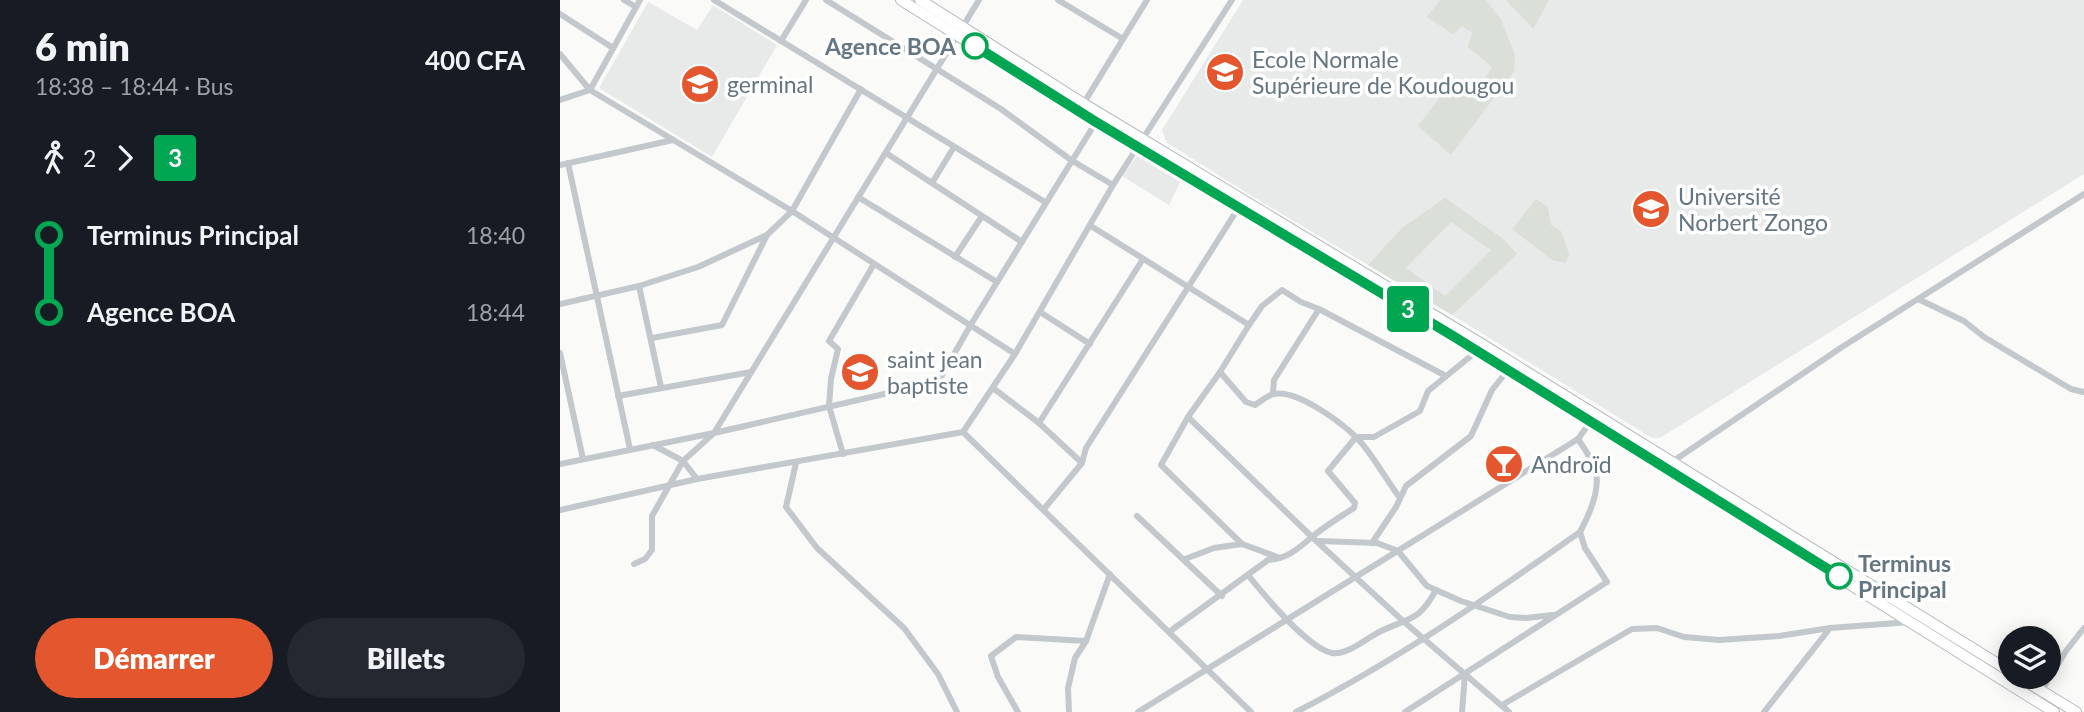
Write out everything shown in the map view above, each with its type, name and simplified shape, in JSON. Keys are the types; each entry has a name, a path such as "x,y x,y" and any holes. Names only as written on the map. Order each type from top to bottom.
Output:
{"main road":[{"path":"901,0 960,31 1081,108 1998,664"},
{"path":"920,0 960,31"},
{"path":"1081,108 1096,122 1140,143 1591,421 1669,464 2054,712"},
{"path":"2039,689 2076,712"}],"street":[{"path":"624,0 636,7"},
{"path":"560,100 590,90 640,0"},
{"path":"713,0 1045,202"},
{"path":"781,41 806,0"},
{"path":"827,0 1001,109 1071,160 1113,185"},
{"path":"634,564 645,559 652,550 652,516 683,461 714,433 979,0"},
{"path":"1058,0 1122,40"},
{"path":"1081,108 1147,0"},
{"path":"560,510 696,479 963,432 1015,354 1113,185 1232,0"},
{"path":"560,14 613,48"},
{"path":"560,54 590,90 792,211 1015,354"},
{"path":"560,304 639,286 698,267 767,235 792,211 861,89"},
{"path":"560,464 714,433 915,387 941,377 1096,122"},
{"path":"560,165 673,140"},
{"path":"932,183 954,147"},
{"path":"886,153 1022,242"},
{"path":"568,163 630,449"},
{"path":"1669,464 1782,387 2084,194"},
{"path":"858,197 997,282"},
{"path":"1044,509 1082,463 1086,448 1239,206"},
{"path":"955,257 982,216"},
{"path":"1091,226 1249,325"},
{"path":"652,338 722,325 767,235"},
{"path":"1039,423 1143,258"},
{"path":"843,454 830,406 831,379 838,349 829,341 874,264"},
{"path":"639,286 661,387"},
{"path":"1282,559 1242,544 1161,465 1188,417 1262,306 1282,290 1446,376"},
{"path":"1918,299 1964,321 1984,337 2071,389 2084,392"},
{"path":"1273,393 1274,380 1319,309"},
{"path":"1040,312 1090,344"},
{"path":"1169,632 1268,560 1282,559 1296,551 1354,508 1355,503 1328,471 1356,437 1374,436 1420,411 1428,391 1477,351"},
{"path":"560,354 583,459"},
{"path":"1372,543 1406,486 1471,436 1492,390 1508,370"},
{"path":"618,396 751,372"},
{"path":"1220,372 1246,402 1255,405 1273,393 1287,394 1303,400 1356,437 1400,498"},
{"path":"993,388 1039,423 1082,463"},
{"path":"1188,417 1403,621 1509,712"},
{"path":"1138,712 1578,439 1591,421"},
{"path":"963,432 1251,712"},
{"path":"1296,712 1354,682 1425,638 1580,532 1590,509 1597,475 1590,457 1578,439"},
{"path":"653,445 683,461 696,479"},
{"path":"796,463 786,507 817,548 904,628 938,674 957,712"},
{"path":"1137,516 1222,596"},
{"path":"1405,712 1606,582 1585,548 1580,532"},
{"path":"1314,539 1372,543 1398,551 1427,586 1510,617 1555,614"},
{"path":"1185,559 1214,548 1242,544"},
{"path":"1069,712 1068,688 1075,658 1086,641 1110,574"},
{"path":"1248,575 1287,619 1314,643 1333,653 1345,651 1419,615 1436,590"},
{"path":"1502,705 1632,629 1657,628 1684,637 1719,640 1912,622"},
{"path":"1764,712 1830,628"},
{"path":"2035,701 2066,651 2084,628"},
{"path":"1018,712 998,677 991,656 1016,637 1086,641"},
{"path":"1462,712 1465,674"}],"shaded area":[{"name":"Université Norbert Zongo","path":"1243,0 2084,0 2084,174 1660,438 1652,438 1166,142 1162,130"},
{"path":"1440,0 1486,0 1501,20 1515,55 1514,71 1451,155 1418,126 1452,82 1473,97 1492,67 1468,47 1472,33 1462,26 1453,34 1427,17"},
{"path":"1506,0 1549,0 1533,29"},
{"path":"648,2 697,30 713,5 777,45 712,157 599,88"},
{"path":"1140,152 1182,178 1169,205 1122,176"},
{"path":"1445,198 1502,238 1517,254 1452,315 1368,265 1403,227","holes":["1451,222 1491,250 1445,296 1406,268"]},
{"path":"1536,199 1548,207 1551,225 1561,231 1569,254 1566,263 1552,260 1512,229"}],"bus line":[{"name":"3","path":"975,46 1096,122 1453,336 1839,576"}],"place":[{"name":"Agence BOA","path":"975,46"},
{"name":"Ecole Normale Supérieure de Koudougou","path":"1225,72"},
{"name":"germinal","path":"700,84"},
{"name":"Université Norbert Zongo","path":"1651,209"},
{"name":"saint jean baptiste","path":"860,372"},
{"name":"Androïd","path":"1504,464"},
{"name":"Terminus Principal","path":"1839,576"}]}
